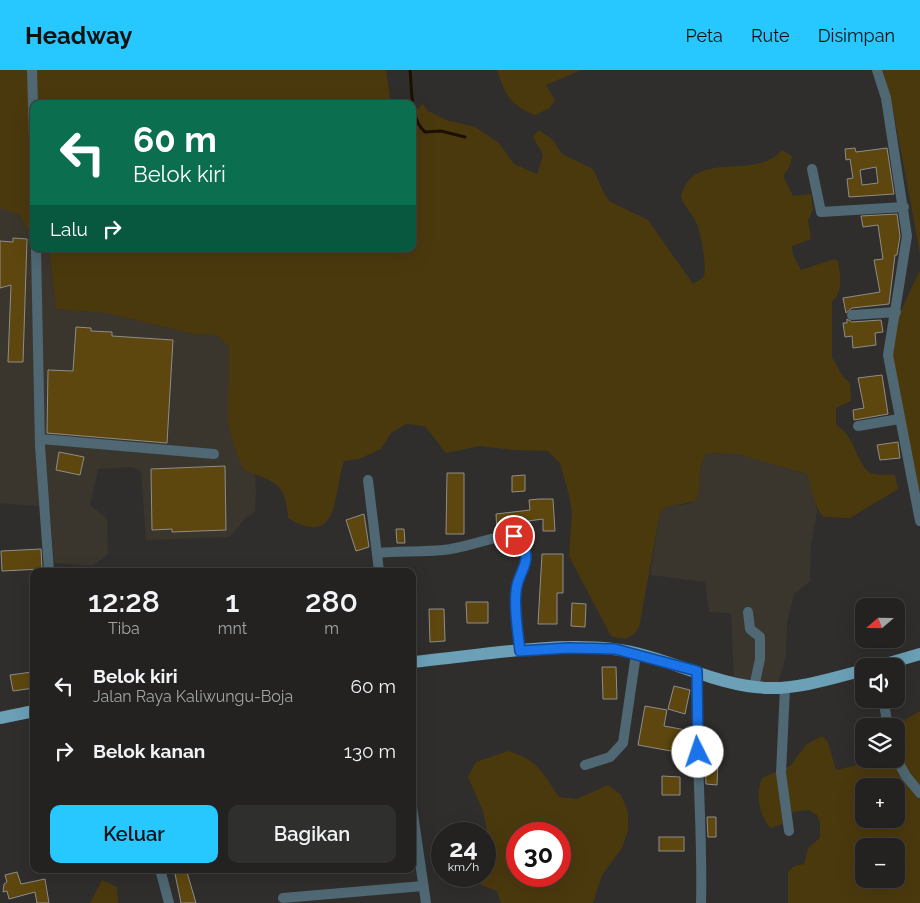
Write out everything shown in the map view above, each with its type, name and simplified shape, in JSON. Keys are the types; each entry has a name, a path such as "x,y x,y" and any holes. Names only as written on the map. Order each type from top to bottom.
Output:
{"main road":[{"path":"416,662 520,651 597,648 636,654 754,687 785,688 855,672"},
{"path":"905,658 920,654"},
{"path":"0,718 30,712"}],"street":[{"path":"32,70 33,100"},
{"path":"877,70 886,98 904,207 907,241 888,355 920,521"},
{"path":"812,168 821,212 904,207"},
{"path":"36,252 40,446 49,568"},
{"path":"852,315 896,312"},
{"path":"858,426 899,418"},
{"path":"41,439 214,454"},
{"path":"368,480 379,568"},
{"path":"377,553 414,549 444,550 488,538 519,536 526,554 525,570 516,589 520,651"},
{"path":"748,612 750,629 760,637 760,659 754,687"},
{"path":"585,765 610,756 623,743 636,654"},
{"path":"697,671 696,721 701,833 700,903"},
{"path":"785,688 781,773 789,831"},
{"path":"902,768 920,793"},
{"path":"416,845 426,903"},
{"path":"161,873 169,903"},
{"path":"283,898 422,886"}],"shaded area":[{"path":"0,70 386,70 390,100 30,100 30,232 27,230 20,215 0,208"},
{"path":"497,70 581,70 546,85 555,100 550,108 535,115 514,103 506,93"},
{"path":"883,70 920,70 920,253 894,114"},
{"path":"423,104 428,111 446,120 475,127 499,143 514,164 537,174 542,152 533,137 539,130 553,140 562,154 593,169 609,201 648,220 693,284 704,277 705,265 697,225 681,197 688,182 698,173 711,169 757,164 771,159 782,150 792,156 790,166 783,176 793,196 811,194 813,209 808,220 811,239 792,246 793,255 801,270 834,259 838,261 839,266 840,288 832,301 832,357 843,377 850,383 851,401 836,408 836,425 848,435 866,470 876,474 895,475 898,489 850,518 824,517 815,503 807,474 737,454 706,453 700,469 699,492 696,501 666,507 660,513 639,627 634,634 627,638 611,636 569,556 572,512 569,495 560,463 548,451 479,446 446,453 425,426 406,424 391,433 381,449 359,459 344,461 331,514 326,522 317,527 305,526 288,518 284,497 276,485 244,470 234,446 228,423 229,347 217,335 193,334 106,313 56,309 49,252 416,252 416,110"},
{"path":"3,207 20,215 27,230 30,232 30,252 49,252 56,309 106,313 193,334 217,335 229,347 229,375 244,470 255,474 256,490 255,512 246,517 230,537 146,540 141,471 132,467 98,469 90,505 107,519 108,554 93,566 54,563 50,507 0,503 0,208"},
{"path":"920,270 920,506 884,347"},
{"path":"706,453 737,454 807,474 813,489 817,511 811,545 810,581 794,594 787,622 786,656 778,684 734,678 731,613 709,612 705,582 650,575 660,513 666,507 692,503 698,497 700,469"},
{"path":"920,711 920,903 788,903 788,872 794,866 804,864 808,848 820,838 820,823 817,815 809,810 791,812 782,824 771,828 759,804 759,790 762,778 790,766 806,745 822,736 828,742 836,770 855,765 855,768 905,768 905,720"},
{"path":"508,751 518,754 533,763 559,797 577,799 608,785 621,795 628,812 628,830 622,848 602,875 593,903 501,903 497,891 486,887 496,887 496,822 485,822 483,811 468,777 476,762"},
{"path":"102,880 117,887 118,903 90,903"}],"building":[{"path":"855,148 856,152 887,148 894,194 849,197 847,179 853,178 850,159 846,160 845,149","holes":["876,167 878,183 862,185 860,170"]},
{"path":"897,214 900,236 897,255 895,255 889,304 852,308 846,313 843,298 880,292 874,260 883,259 878,225 863,227 861,216"},
{"path":"13,238 27,239 23,362 8,362 11,285 0,288 0,241 13,242"},
{"path":"847,319 852,322 881,320 883,332 875,333 876,345 853,348 852,336 845,337 843,323 847,323"},
{"path":"76,327 91,328 91,331 112,332 112,336 173,340 167,443 47,433 48,370 73,371"},
{"path":"882,375 888,414 854,420 853,410 864,408 858,378"},
{"path":"898,442 900,458 880,460 877,445"},
{"path":"59,452 84,457 80,475 56,470"},
{"path":"225,466 226,530 172,532 172,529 152,530 151,469"},
{"path":"447,473 464,473 464,534 446,534"},
{"path":"525,475 525,491 512,492 512,476"},
{"path":"553,499 555,531 543,531 543,519 528,521 528,525 510,526 511,529 497,531 496,514 530,510 529,500"},
{"path":"364,514 369,547 356,551 346,520"},
{"path":"396,529 404,529 405,543 397,543"},
{"path":"41,549 42,568 2,571 1,551"},
{"path":"542,554 563,554 563,593 557,593 557,624 538,624"},
{"path":"466,602 488,602 488,623 467,623"},
{"path":"572,603 586,604 585,627 571,626"},
{"path":"429,609 444,609 445,641 430,642"},
{"path":"602,667 616,667 617,699 603,699"},
{"path":"30,672 30,689 13,691 10,675"},
{"path":"674,686 690,690 685,714 668,709"},
{"path":"645,706 667,710 664,726 686,730 682,753 638,745"},
{"path":"705,759 718,759 717,785 706,784"},
{"path":"662,776 680,777 680,795 662,795"},
{"path":"707,817 716,817 716,837 708,837"},
{"path":"659,837 684,837 684,851 659,851"},
{"path":"17,872 21,884 45,879 49,903 37,903 35,892 9,899 7,891 3,892 4,884 7,882 5,875"},
{"path":"175,873 187,873 196,903 181,903"}],"waterway":[{"path":"410,70 413,100"},
{"path":"416,117 420,127 425,132 441,131 465,137"}],"route":[{"path":"514,536 521,538 526,554 525,570 516,589 520,651 568,648 615,649 697,671 696,721 698,752"}]}
